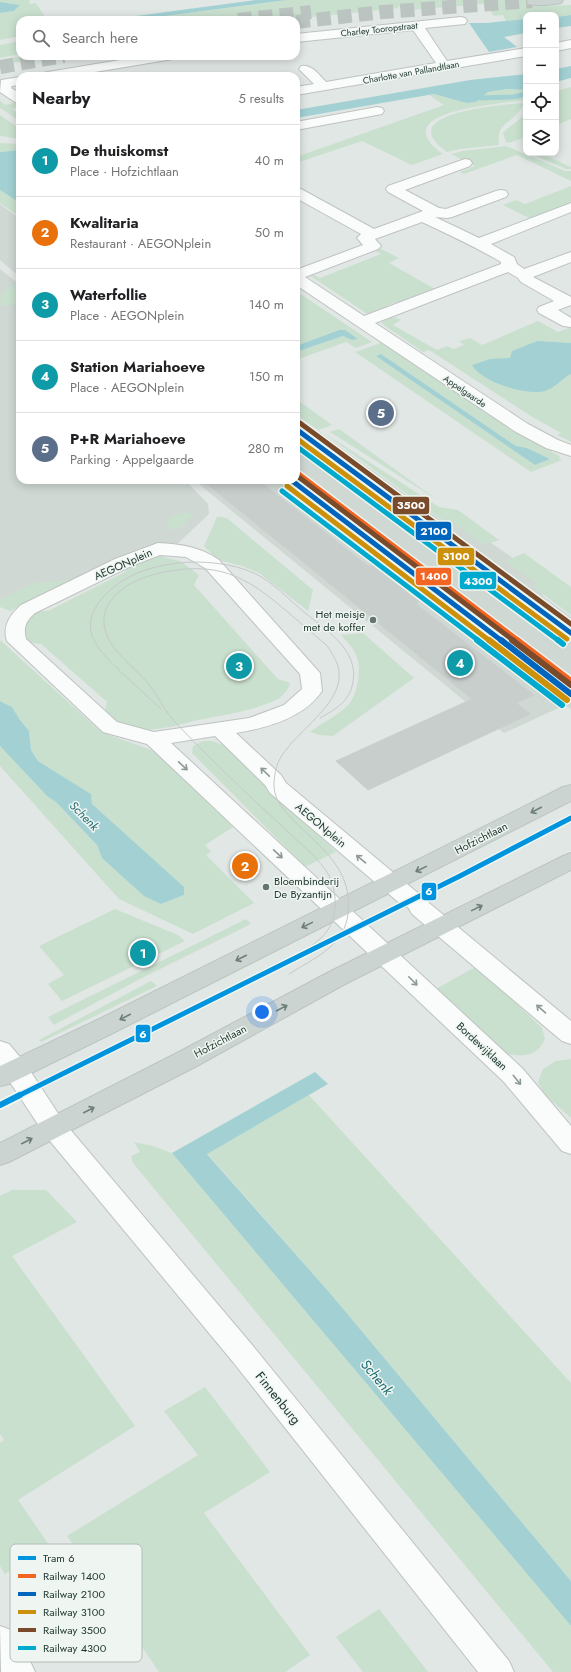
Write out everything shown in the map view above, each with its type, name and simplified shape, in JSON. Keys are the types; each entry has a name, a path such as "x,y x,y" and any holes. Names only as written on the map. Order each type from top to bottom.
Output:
{"main road":[{"path":"532,2 557,0"},
{"name":"Hofzichtlaan","path":"8,1074 391,884 571,792"},
{"name":"Hofzichtlaan","path":"0,1155 186,1060 339,977 571,861"}],"street":[{"name":"Charley Tooropstraat","path":"300,38 461,21"},
{"path":"417,26 444,66"},
{"path":"559,46 571,44"},
{"name":"Charlotte van Pallandtlaan","path":"300,91 523,53"},
{"path":"72,72 143,60"},
{"path":"306,68 324,87"},
{"path":"16,82 6,83 4,89 16,96"},
{"path":"300,125 377,111"},
{"path":"465,163 393,190 467,240 479,243 509,260 509,266"},
{"path":"300,194 373,235"},
{"path":"300,273 373,246 365,238 430,215 448,214 502,194"},
{"path":"479,243 571,207"},
{"path":"523,275 571,257"},
{"path":"509,266 523,275 526,279 566,301 545,310 569,323"},
{"path":"363,322 509,266"},
{"name":"Appelgaarde","path":"300,281 522,428 552,444 571,451"},
{"name":"AEGONplein","path":"158,549 178,549 197,554 221,572 277,638 310,673 312,691 291,710 253,724 154,739 110,727 18,641 14,633 14,627 21,615 28,609 122,563 158,549"},
{"name":"AEGONplein","path":"220,729 273,780 278,788 391,884"},
{"name":"AEGONplein","path":"154,739 338,910"},
{"path":"391,884 411,900 417,902 420,908 571,1035"},
{"path":"338,910 385,954"},
{"name":"Bordewijklaan","path":"385,954 513,1075 571,1144"},
{"path":"0,1050 8,1074 54,1128"},
{"name":"Finnenburg","path":"54,1128 242,1354 498,1672"},
{"path":"0,1641 10,1657"},
{"path":"13,1662 19,1672"}],"shaded area":[{"path":"0,204 16,216 16,274 0,260"},
{"path":"0,269 16,282 16,484 189,484 208,504 209,514 175,546 156,546 138,549 22,608 0,601"},
{"path":"300,418 441,520 451,522 457,519 550,584 541,588 543,596 571,617 571,709 565,705 504,733 199,484 300,484"}],"green space":[{"path":"0,0 29,0 30,4 36,3 44,16 16,16 16,37 0,40 0,13 14,11 20,5 0,2"},
{"path":"287,0 529,0 533,6 571,5 571,15 559,17 559,12 523,12 523,19 506,21 503,15 494,16 484,4 409,10 406,6 398,6 399,8 300,18 300,16 165,16"},
{"path":"16,42 16,55 0,58 0,45"},
{"path":"16,57 16,60 29,60 0,65 0,60"},
{"path":"571,87 571,119 559,124 559,120 559,90"},
{"path":"507,89 523,90 523,100 474,107 453,112 436,119 427,128 428,139 443,154 412,165 362,141 300,162 300,156 444,105 429,95 434,94 466,103 476,102 488,92"},
{"path":"0,101 6,105 16,102 16,108 12,109 16,112 16,118 0,108"},
{"path":"523,103 523,106 500,131 499,145 460,149 447,152 433,138 432,128 441,119 457,113 496,106"},
{"path":"0,115 16,126 16,138 0,136"},
{"path":"523,116 523,138 509,143 506,142 503,133"},
{"path":"0,143 16,144 16,150 0,152"},
{"path":"506,146 523,153 523,156 530,156 565,171 571,171 571,181 517,155 464,174 460,172 475,166 451,154 463,151"},
{"path":"535,156 545,156 571,167 571,169 566,169"},
{"path":"571,186 571,204 531,219 503,205 516,200 525,204"},
{"path":"0,190 16,200 16,214 0,203"},
{"path":"379,248 399,258 389,263 435,289 400,304 396,302 386,306 389,308 369,315 309,275 312,274 320,278 381,254 374,250"},
{"path":"16,284 16,304 3,306 0,304 0,300 4,293"},
{"path":"300,294 372,342 356,348 346,342 300,359 300,351 343,336 352,340 357,339 345,330 339,330 300,345"},
{"path":"395,317 401,320 393,325 437,350 447,346 454,349 464,345 459,341 470,338 482,345 538,321 558,332 571,327 571,343 553,342 545,391 571,374 571,442 557,435 561,433 534,418 429,350 423,352 381,323 389,318"},
{"path":"383,342 554,449 551,452 560,456 559,458 562,460 531,472 355,352","holes":["381,354 516,446 527,448 550,459 535,465"]},
{"path":"300,402 332,425 318,430 300,417"},
{"path":"339,429 432,496 436,499 330,432"},
{"path":"324,433 439,507 458,510 499,540 484,545 451,521 442,520"},
{"path":"180,513 194,513 186,523 180,527 176,529 168,529 169,519"},
{"path":"217,517 228,519 313,590 308,611 259,573 242,566 218,560 204,546"},
{"path":"524,553 571,587 571,615 532,586 537,584 506,561"},
{"path":"160,556 180,561 199,575 194,585 278,679 290,683 282,696 259,707 239,712 167,728 151,730 135,729 118,722 111,716 105,710 107,702 41,644 29,643 23,632 24,625 30,617 38,611 48,611 125,572 128,566"},
{"path":"70,580 10,611 0,607 0,600 34,583"},
{"path":"363,633 414,678 333,736 319,735 310,732 340,712 348,705 354,695 357,688 359,674 358,661 353,649 341,635"},
{"path":"0,640 101,732 154,751 233,827 205,845 211,852 206,855 254,903 193,934 119,899 0,766 0,746 47,796 56,802 97,845 102,858 161,904 184,895 92,804 91,794 38,761 31,750 29,731 12,707 0,701"},
{"path":"203,741 212,741 223,745 336,852 305,867 192,753 193,746"},
{"path":"115,909 178,935 185,941 62,1001 48,984 64,975 39,946"},
{"path":"246,919 251,924 140,979 54,1025 48,1017"},
{"path":"477,966 542,1028 545,1039 538,1050 524,1055 506,1054 434,990"},
{"path":"151,981 157,986 41,1042 39,1040"},
{"path":"571,1059 571,1118 545,1095 538,1082 543,1069 556,1061"},
{"path":"309,1095 571,1383 571,1581 329,1292 207,1153"},
{"path":"134,1142 153,1146 172,1153 571,1626 571,1672 553,1672 133,1163 131,1156 140,1152"},
{"path":"12,1190 46,1190 77,1222 12,1256 135,1426 18,1500 48,1544 10,1544 10,1571 5,1574 0,1566 0,1443 4,1440 0,1434 0,1196"},
{"path":"205,1387 270,1472 204,1513 310,1655 285,1672 159,1672 142,1647 142,1544 72,1544 67,1536 198,1455 164,1411"},
{"path":"379,1609 428,1672 363,1672 336,1637"}],"water":[{"path":"256,0 287,0 165,16 136,16"},
{"path":"0,2 20,5 14,11 0,13"},
{"path":"571,15 571,26 559,28 559,17"},
{"path":"523,19 523,34 504,37 517,47 489,52 469,23"},
{"path":"571,66 571,78 559,81 559,68"},
{"path":"523,74 523,90 507,89 488,92 476,102 466,103 434,94 300,117 300,109 470,80"},
{"path":"16,150 16,200 0,190 0,152"},
{"path":"339,330 345,330 358,339 352,340 343,336 300,351 300,345"},
{"path":"537,341 571,343 571,374 552,388 545,391 527,391 505,386 485,377 472,365 490,359 510,358 512,351"},
{"path":"381,354 516,446 527,448 550,459 535,465 376,356"},
{"name":"Schenk","path":"0,701 12,707 29,731 31,750 38,761 91,794 92,804 184,887 184,895 161,904 144,896 102,858 97,845 56,802 47,796 0,746"},
{"name":"Schenk","path":"315,1072 328,1084 207,1154 329,1292 571,1581 571,1626 172,1153"}],"building":[{"path":"207,484 263,484 368,566 371,565 419,602 416,604 534,695 516,703 530,714 368,790 336,761 472,699"}],"waterway":[{"path":"480,98 513,97 523,95"}],"tunnel":[{"path":"300,22 383,12 532,1"},
{"path":"274,16 311,12"},
{"path":"0,67 41,60"}],"tram line":[{"path":"161,709 113,665 98,647 90,628 96,606 106,594 120,582 137,573 176,563 217,563 237,567 261,577 274,586 330,633 346,650 351,660 353,671 353,682 351,689 341,704 320,718"},
{"path":"281,965 312,945 322,937 331,925 335,910 335,895 331,880 313,855 226,774 176,723 141,675 113,647 104,627 104,615 108,604 115,595 125,587 150,575 170,571 206,569 236,576 249,583 276,602 326,645 336,661 339,674 337,686 332,698 324,709 294,740 280,758 274,786 277,799 285,811 322,848 334,863 343,878 348,896 348,912 346,925 333,944 324,952 289,974"},
{"name":"6","path":"0,1105 460,876 571,818"}],"rail line":[{"name":"3500","path":"300,423 571,624"},
{"name":"2100","path":"300,432 571,633"},
{"name":"3100","path":"300,441 567,639"},
{"name":"4300","path":"300,449 563,644"},
{"name":"1400","path":"300,475 571,681"},
{"name":"3500","path":"300,478 571,685"},
{"name":"2100","path":"296,484 571,694"},
{"name":"3100","path":"287,486 567,700"},
{"name":"4300","path":"282,491 562,705"}],"place":[{"name":"P+R Mariahoeve","path":"381,413"},
{"name":"Het meisje met de koffer","path":"373,620"},
{"name":"Station Mariahoeve","path":"460,663"},
{"name":"Waterfollie","path":"239,666"},
{"name":"Kwalitaria","path":"245,866"},
{"name":"Bloembinderij De Byzantijn","path":"266,887"},
{"name":"De thuiskomst","path":"143,953"}]}
